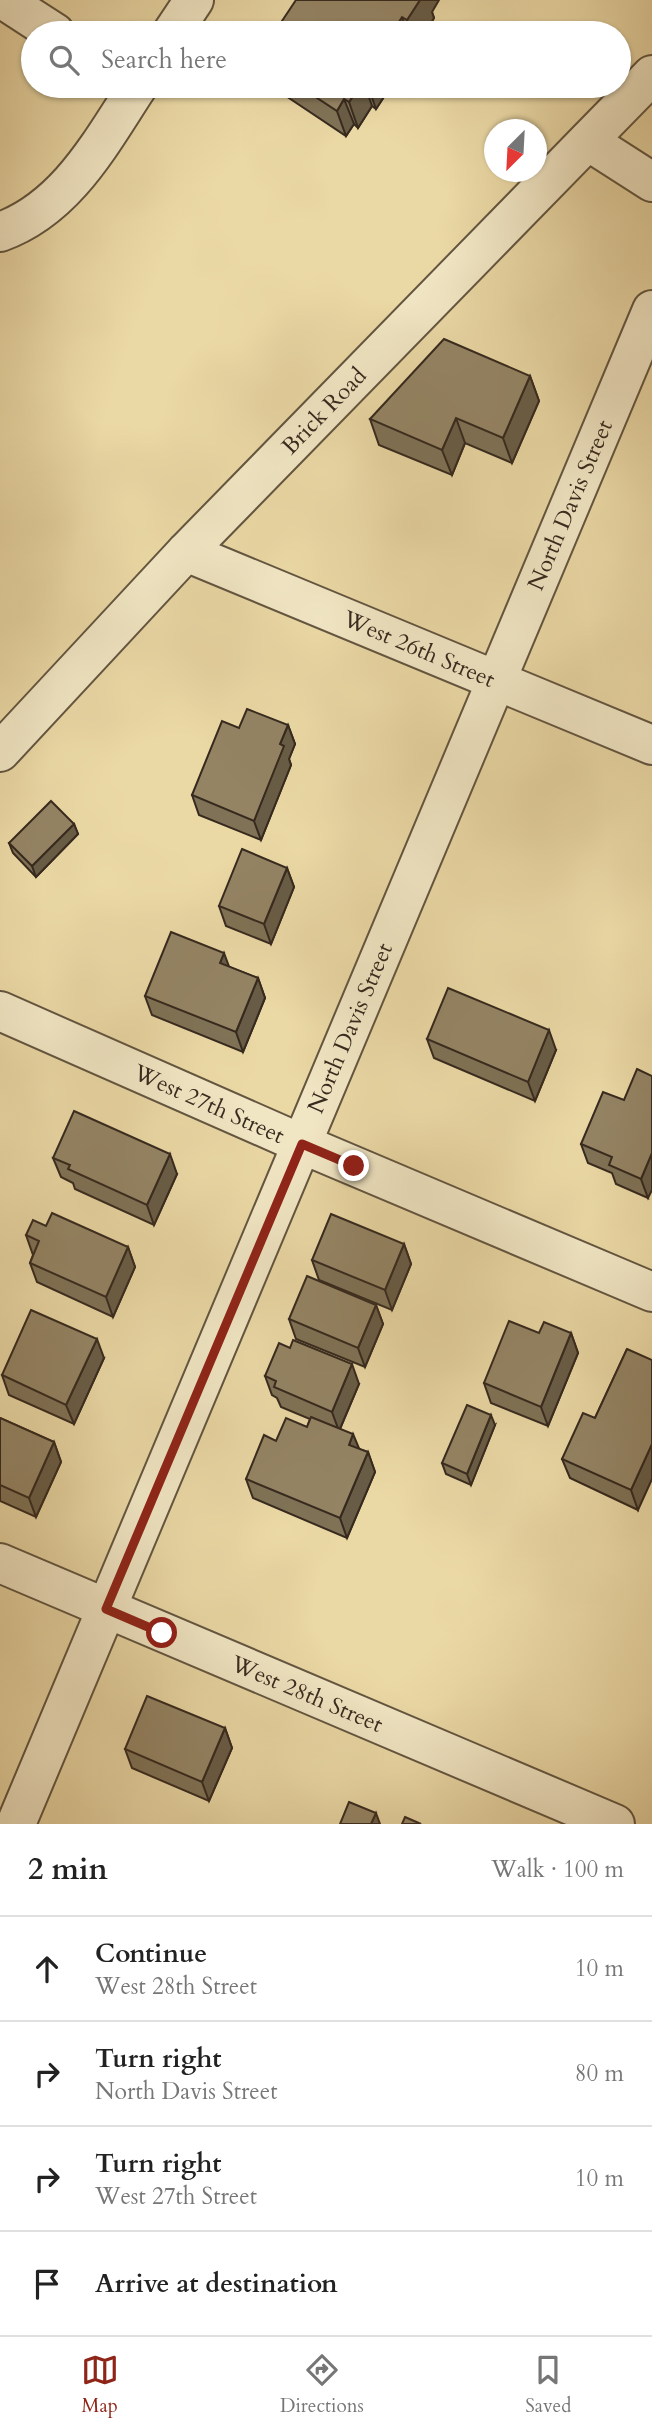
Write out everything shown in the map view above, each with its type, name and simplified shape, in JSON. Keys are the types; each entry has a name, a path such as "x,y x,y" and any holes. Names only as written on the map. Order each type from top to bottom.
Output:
{"street":[{"path":"4,0 36,21"},
{"path":"180,21 194,0"},
{"name":"Brick Road","path":"631,97 652,75"},
{"path":"0,233 21,225 36,215 68,187 88,162 128,98"},
{"name":"Brick Road","path":"0,752 186,552 630,98"},
{"path":"588,142 652,182"},
{"name":"North Davis Street","path":"16,1824 652,310"},
{"name":"West 26th Street","path":"186,552 652,745"},
{"name":"West 27th Street","path":"0,1011 302,1144 652,1292"},
{"name":"West 28th Street","path":"0,1563 615,1824"}],"building":[{"path":"296,0 420,0 407,20 402,17 400,21 282,21"},
{"path":"317,98 352,98 349,102 344,99 337,111"},
{"path":"444,339 530,376 503,438 456,418 442,450 370,419"},
{"path":"247,709 288,725 280,744 284,746 254,821 192,795 222,721 239,728"},
{"path":"51,801 74,824 32,866 9,843"},
{"path":"242,849 287,868 264,924 219,906"},
{"path":"171,932 224,953 220,963 258,978 236,1032 145,996"},
{"path":"448,988 549,1030 528,1082 427,1039"},
{"path":"637,1069 652,1076 652,1153 641,1179 609,1165 612,1157 581,1144 603,1092 624,1100"},
{"path":"74,1111 170,1154 147,1205 68,1169 70,1165 53,1158"},
{"path":"52,1213 128,1247 106,1297 30,1263 39,1241 26,1235 33,1220 46,1226"},
{"path":"331,1214 404,1244 385,1290 312,1260"},
{"path":"307,1276 376,1305 358,1348 289,1319"},
{"path":"31,1310 97,1339 66,1405 2,1375"},
{"path":"509,1321 539,1333 544,1322 571,1333 541,1407 484,1383"},
{"path":"293,1340 352,1364 332,1412 274,1387 276,1381 265,1376 279,1343 290,1348"},
{"path":"627,1349 652,1360 652,1444 631,1490 562,1459 583,1413 595,1418"},
{"path":"467,1405 491,1415 467,1474 442,1463"},
{"path":"311,1417 353,1434 349,1445 368,1452 340,1518 246,1479 264,1435 276,1441 286,1418 307,1427"},
{"path":"0,1418 54,1442 29,1498 0,1485"},
{"path":"147,1696 225,1728 202,1782 125,1749"},
{"path":"349,1802 376,1813 371,1824 340,1824"},
{"path":"405,1817 421,1824 402,1824"}],"route":[{"path":"162,1633 106,1609 302,1144 354,1166"}]}
